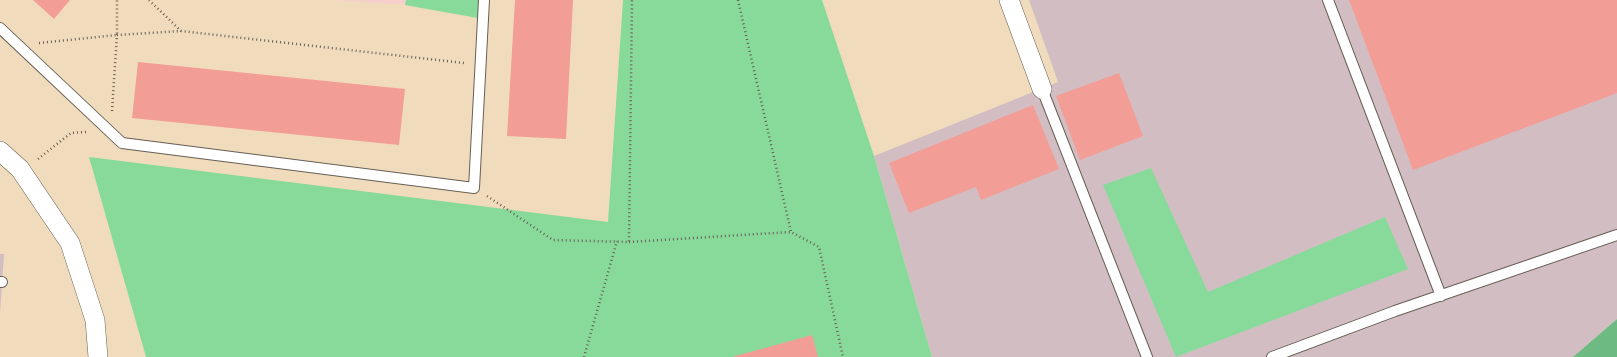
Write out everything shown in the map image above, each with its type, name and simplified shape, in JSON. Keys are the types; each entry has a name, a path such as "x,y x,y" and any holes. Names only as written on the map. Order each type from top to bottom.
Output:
{"street":[{"path":"1009,0 1042,89"},
{"path":"0,151 20,169 70,243 95,320 98,357"}],"lane":[{"path":"0,28 122,143 474,188 484,0"},
{"path":"1328,0 1442,296"},
{"path":"1042,89 1147,357"},
{"path":"1272,357 1395,311 1617,235"}],"path":[{"path":"38,160 71,133 110,132 117,35 117,0"},
{"path":"149,0 182,31"},
{"path":"629,242 632,0"},
{"path":"738,0 791,232"},
{"path":"18,45 117,35 182,31 480,64"},
{"path":"474,188 553,240 629,242 791,232 819,247 844,357"},
{"path":"584,357 616,241"}],"shaded area":[{"path":"331,0 406,0 405,5"},
{"path":"1029,0 1617,0 1617,319 1573,357 932,357 874,156 1058,82"},
{"path":"0,254 4,254 0,314"}],"green space":[{"path":"406,0 484,0 483,19 405,5"},
{"path":"623,0 822,0 874,156 932,357 146,357 89,157 608,222"},
{"path":"1151,168 1208,292 1385,217 1408,269 1176,357 1103,185"},
{"path":"1617,319 1617,357 1573,357"}],"building":[{"path":"33,0 70,0 54,19"},
{"path":"515,0 573,0 566,139 507,136"},
{"path":"1349,0 1617,0 1617,93 1413,170"},
{"path":"138,62 405,89 399,145 132,118"},
{"path":"1119,73 1143,136 1080,160 1056,96"},
{"path":"1033,105 1059,169 981,200 976,187 909,213 889,163"},
{"path":"812,335 818,357 732,357"}]}
